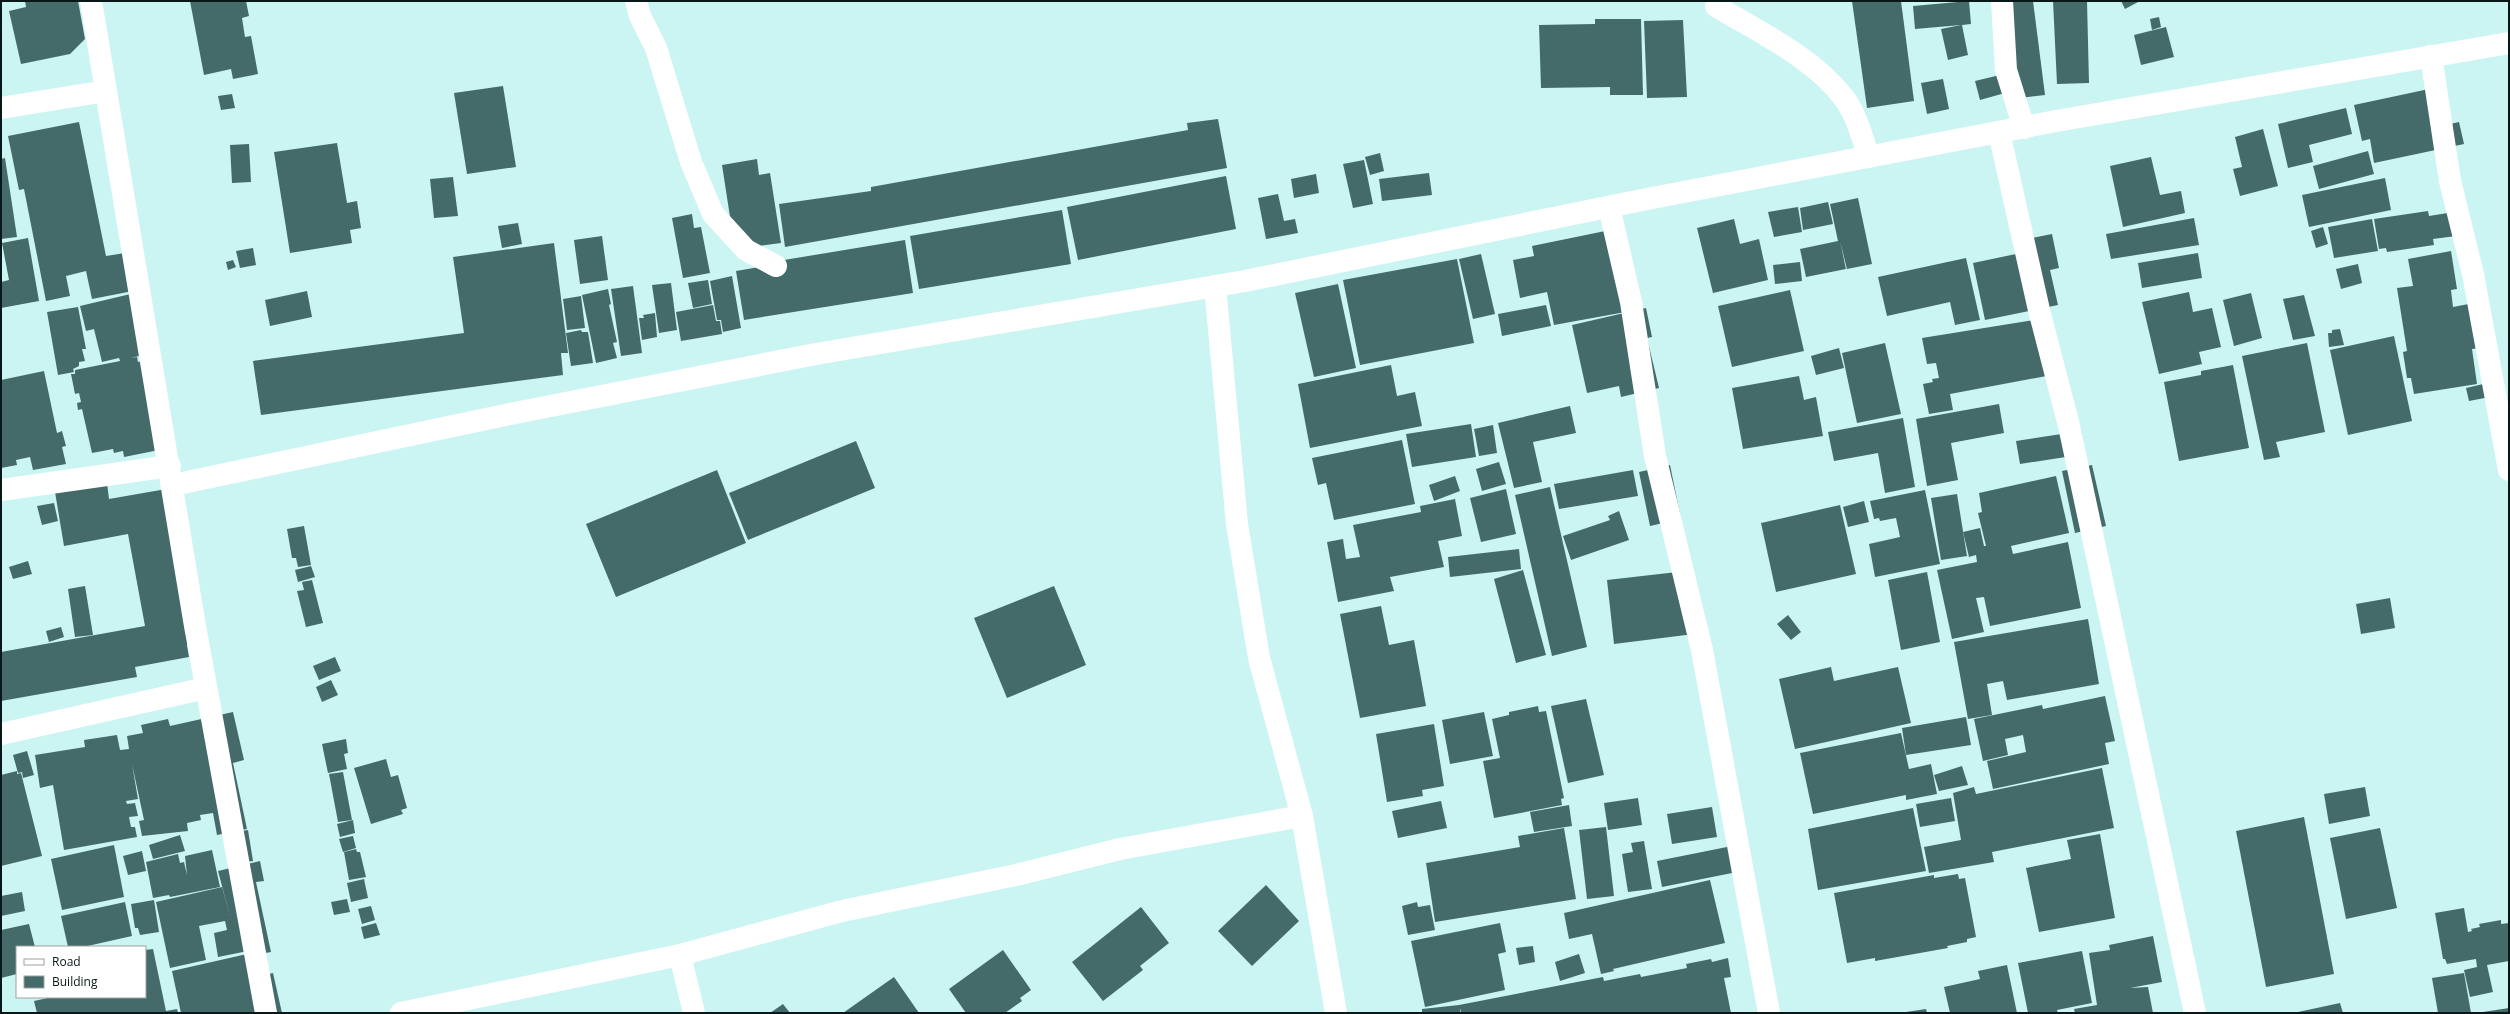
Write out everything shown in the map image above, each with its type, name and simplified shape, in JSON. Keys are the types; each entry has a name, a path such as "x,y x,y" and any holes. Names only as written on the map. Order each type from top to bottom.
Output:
{"street":[{"path":"91,1 206,688 266,1013"},
{"path":"636,1 640,16 656,48 691,162 712,214 746,250 776,266"},
{"path":"2002,1 2006,70 2024,128"},
{"path":"1716,6 1802,59 1830,83 1845,99 1857,122 1869,157"},
{"path":"1,490 171,476 513,414 816,354 1215,286 1609,207 1999,132 2509,43"},
{"path":"2431,56 2450,181 2473,274 2509,470"},
{"path":"1,108 106,91"},
{"path":"1999,132 2039,310 2069,426 2195,1013"},
{"path":"1609,207 1631,302 1655,456 1702,650 1770,1013"},
{"path":"1215,286 1237,524 1259,658 1302,816 1336,1013"},
{"path":"1,734 206,688"},
{"path":"400,1013 680,955 842,911 1016,875 1120,849 1302,816"},
{"path":"680,955 694,1013"}],"building":[{"path":"25,1 78,1 85,39 70,54 21,64 9,11 26,7"},
{"path":"190,1 246,1 249,16 242,18 245,37 251,36 258,74 233,79 231,69 204,75"},
{"path":"1852,1 1901,1 1914,101 1867,108"},
{"path":"1969,1 1971,24 1962,25 1968,55 1948,60 1941,29 1961,25 1915,29 1913,6"},
{"path":"1999,1 2033,1 2045,95 2012,99"},
{"path":"2053,1 2087,1 2089,83 2057,84"},
{"path":"2121,1 2140,1 2125,9"},
{"path":"2159,17 2161,27 2152,30 2150,19"},
{"path":"1595,19 1641,19 1643,95 1610,95 1610,87 1541,88 1539,25 1595,24"},
{"path":"1683,20 1687,97 1647,98 1644,21"},
{"path":"2166,27 2174,57 2141,65 2134,35"},
{"path":"2000,75 2005,93 1980,100 1975,81"},
{"path":"1943,79 1949,109 1927,114 1921,83"},
{"path":"503,86 516,167 467,174 454,93"},
{"path":"2443,86 2446,125 2459,122 2464,144 2374,163 2370,139 2362,141 2354,105"},
{"path":"232,94 235,108 221,110 218,96"},
{"path":"2346,108 2352,134 2309,145 2313,162 2288,168 2278,124"},
{"path":"1218,119 1227,168 785,247 779,204 871,191 871,187 1188,130 1187,123"},
{"path":"79,122 106,256 125,253 133,291 92,299 86,271 66,276 70,296 46,301 24,189 19,190 8,136"},
{"path":"2263,129 2278,186 2240,196 2233,169 2242,167 2235,137"},
{"path":"337,143 347,203 357,201 361,228 350,230 352,243 290,253 274,152"},
{"path":"249,144 251,182 232,183 230,145"},
{"path":"2368,151 2374,174 2319,189 2313,166"},
{"path":"1380,153 1384,171 1370,175 1365,157"},
{"path":"2151,157 2160,195 2181,191 2185,213 2123,227 2110,166"},
{"path":"5,158 17,237 1,239 1,159"},
{"path":"757,159 759,175 770,173 781,243 735,249 722,165"},
{"path":"1364,160 1373,204 1353,208 1343,164"},
{"path":"1429,173 1432,195 1382,201 1379,179"},
{"path":"1316,174 1319,193 1294,198 1291,179"},
{"path":"1226,176 1236,229 1078,260 1067,207"},
{"path":"453,177 458,216 434,218 430,179"},
{"path":"2385,178 2391,210 2309,227 2302,195"},
{"path":"1278,194 1284,221 1295,219 1298,233 1266,239 1258,198"},
{"path":"1858,198 1872,264 1847,269 1840,241 1846,269 1806,277 1800,249 1838,241 1830,204"},
{"path":"1828,202 1833,224 1803,230 1800,208"},
{"path":"1798,207 1802,232 1774,237 1768,212"},
{"path":"1062,210 1071,264 919,289 910,236"},
{"path":"2428,211 2429,216 2460,211 2464,235 2433,239 2434,245 2387,252 2386,248 2379,249 2374,219"},
{"path":"692,214 694,228 701,227 710,273 683,278 672,218"},
{"path":"2194,218 2199,245 2111,259 2106,234"},
{"path":"1734,219 1740,244 1759,239 1768,280 1713,293 1697,228"},
{"path":"2372,219 2378,251 2334,258 2328,227"},
{"path":"518,223 522,244 502,248 498,226"},
{"path":"2323,227 2328,244 2316,248 2311,231"},
{"path":"1615,229 1631,311 1554,325 1547,292 1520,298 1513,260 1534,256 1532,246"},
{"path":"2052,234 2059,268 2050,270 2058,305 1985,320 1973,263 2035,250 2032,238"},
{"path":"602,236 608,280 580,284 574,240"},
{"path":"28,238 39,301 1,308 1,282 9,280 2,243"},
{"path":"905,240 913,293 744,320 736,271 778,264 778,261"},
{"path":"554,243 568,353 561,353 563,375 261,415 253,361 464,333 453,257"},
{"path":"253,248 256,265 240,268 236,251"},
{"path":"2451,251 2457,289 2451,290 2453,307 2474,303 2481,348 2472,349 2477,384 2414,394 2411,378 2407,378 2403,352 2407,351 2397,288 2413,286 2408,259"},
{"path":"2198,253 2202,278 2142,288 2138,263"},
{"path":"1481,254 1495,314 1473,319 1459,259"},
{"path":"1966,258 1980,320 1955,325 1950,302 1887,316 1878,277"},
{"path":"1457,259 1474,343 1360,365 1343,280"},
{"path":"233,260 236,267 228,270 226,262"},
{"path":"1800,262 1802,281 1775,284 1773,265"},
{"path":"2358,264 2362,283 2341,289 2336,269"},
{"path":"732,276 741,328 723,332 721,320 717,320 710,281"},
{"path":"708,280 712,304 693,308 688,283"},
{"path":"671,283 677,330 659,333 652,285"},
{"path":"1338,284 1356,368 1314,377 1295,293"},
{"path":"633,286 642,353 621,356 611,289"},
{"path":"608,289 611,304 609,305 617,342 613,343 617,358 596,363 582,295"},
{"path":"1790,290 1804,351 1732,367 1718,306"},
{"path":"307,291 312,317 270,326 265,300"},
{"path":"139,292 153,353 130,358 137,357 138,362 150,359 169,448 124,457 123,451 114,453 113,449 92,453 82,409 78,410 77,403 81,402 79,393 75,394 71,374 75,374 75,370 120,361 119,358 102,362 94,329 86,331 80,306"},
{"path":"2189,292 2193,312 2212,308 2221,347 2199,352 2202,364 2159,374 2142,302"},
{"path":"2251,293 2262,338 2234,346 2223,300"},
{"path":"2304,295 2315,336 2293,340 2283,299"},
{"path":"581,296 585,328 567,330 563,299"},
{"path":"713,305 716,321 720,321 722,334 681,341 676,312"},
{"path":"1546,305 1551,326 1502,336 1498,314"},
{"path":"78,307 86,349 82,349 85,361 79,362 79,366 73,369 74,372 58,375 47,312"},
{"path":"1646,308 1652,337 1647,338 1659,388 1621,397 1619,386 1587,393 1572,325"},
{"path":"655,313 657,337 642,340 639,318 644,318 643,315"},
{"path":"2041,319 2062,373 1950,394 1953,410 1929,414 1923,384 1933,382 1932,379 1939,378 1936,363 1927,364 1922,338"},
{"path":"2340,329 2344,345 2329,347 2328,333 2332,333 2332,330"},
{"path":"581,330 582,332 588,332 593,363 571,366 566,333"},
{"path":"2394,336 2412,421 2348,435 2330,350"},
{"path":"1885,343 1901,414 1857,423 1842,353"},
{"path":"2307,343 2325,432 2276,442 2280,457 2264,460 2242,356"},
{"path":"1839,348 1844,368 1816,375 1811,356"},
{"path":"1391,365 1397,396 1415,392 1422,426 1310,448 1298,384"},
{"path":"2233,365 2249,448 2179,461 2164,382 2201,375 2201,371"},
{"path":"44,371 57,433 62,431 66,446 62,447 66,464 33,470 30,457 16,460 17,465 1,468 1,380"},
{"path":"1799,376 1804,400 1816,397 1823,436 1743,449 1732,388"},
{"path":"2492,382 2495,396 2469,401 2466,388"},
{"path":"1999,404 2004,433 1951,443 1958,480 1927,486 1916,419"},
{"path":"1570,406 1576,433 1533,442 1542,482 1514,488 1498,423"},
{"path":"1903,418 1915,487 1885,493 1878,453 1834,461 1828,432"},
{"path":"1471,424 1476,457 1412,467 1406,434"},
{"path":"1493,425 1497,453 1479,456 1474,429"},
{"path":"2081,431 2085,454 2020,464 2016,441"},
{"path":"1402,440 1415,504 1334,520 1326,483 1318,485 1312,458"},
{"path":"856,441 875,488 748,540 729,493"},
{"path":"1499,462 1506,484 1482,491 1476,469"},
{"path":"1670,465 1681,519 1650,526 1639,472"},
{"path":"2092,465 2106,526 2075,533 2062,471"},
{"path":"717,470 746,543 616,597 586,524"},
{"path":"1633,470 1638,496 1559,509 1554,484"},
{"path":"1455,476 1460,491 1434,501 1429,485"},
{"path":"2056,476 2069,533 2011,546 2013,554 2068,542 2081,608 1990,626 1984,597 1976,598 1984,632 1952,639 1937,570 1977,562 1976,555 1969,557 1963,532 1980,528 1984,546 1986,546 1978,513 1982,512 1979,493"},
{"path":"107,483 109,499 172,488 195,644 187,645 189,657 135,667 137,677 1,701 1,652 145,626 128,534 64,546 55,492"},
{"path":"1550,487 1587,647 1552,656 1515,495"},
{"path":"1506,489 1516,534 1481,542 1470,498"},
{"path":"1925,490 1940,564 1875,577 1869,544 1900,537 1896,518 1880,521 1879,518 1874,519 1870,501"},
{"path":"1957,494 1967,556 1941,560 1931,498"},
{"path":"1455,499 1462,536 1438,541 1444,567 1390,577 1394,591 1338,602 1327,542 1343,539 1346,559 1360,557 1353,525 1421,512 1420,506"},
{"path":"1864,501 1869,522 1848,527 1843,507"},
{"path":"54,503 58,521 42,525 37,506"},
{"path":"1840,505 1856,574 1776,592 1761,523"},
{"path":"1619,511 1629,540 1571,560 1563,536 1610,520 1608,516"},
{"path":"304,526 311,565 298,567 296,558 292,558 287,529"},
{"path":"1519,549 1521,569 1450,577 1448,557"},
{"path":"28,561 32,574 13,579 9,567"},
{"path":"311,566 315,577 298,582 295,570"},
{"path":"1523,570 1546,655 1516,663 1494,579"},
{"path":"1686,571 1694,634 1614,644 1607,580"},
{"path":"1927,572 1940,642 1901,650 1888,580"},
{"path":"312,580 323,623 306,627 297,591 304,590 302,582"},
{"path":"85,586 93,635 75,637 68,589"},
{"path":"1054,586 1086,665 1007,698 974,618"},
{"path":"2390,598 2395,628 2361,634 2356,604"},
{"path":"1381,606 1389,645 1414,640 1426,706 1360,718 1340,614"},
{"path":"1788,615 1801,632 1791,640 1777,624"},
{"path":"2088,619 2099,684 2007,700 2003,681 1987,684 1992,715 1968,719 1954,642"},
{"path":"61,627 64,637 49,642 46,631"},
{"path":"335,657 341,671 319,680 313,666"},
{"path":"1831,667 1834,681 1898,667 1911,723 1795,749 1779,679"},
{"path":"331,680 338,695 322,702 316,687"},
{"path":"2105,696 2115,741 2105,743 2109,764 1993,789 1987,761 2026,752 2023,735 2005,739 2008,755 1983,761 1974,719 2042,705 2043,709"},
{"path":"1586,699 1604,775 1568,783 1551,706"},
{"path":"1538,706 1539,712 1546,711 1564,798 1561,799 1562,805 1494,818 1483,761 1500,758 1492,719 1509,715 1509,712"},
{"path":"233,712 244,760 233,763 247,829 217,835 213,813 200,815 201,820 187,823 188,831 142,836 139,821 144,820 132,764 138,799 126,801 127,804 135,803 138,816 129,817 131,827 135,827 137,837 64,850 53,785 40,788 35,755 85,747 84,740 117,735 120,750 129,749 127,736 143,733 141,725 168,719 170,726"},
{"path":"1484,712 1493,756 1450,764 1442,720"},
{"path":"1966,717 1971,745 1906,755 1902,728"},
{"path":"1434,724 1444,786 1422,790 1423,796 1387,802 1376,734"},
{"path":"1901,733 1909,769 1931,764 1937,794 1906,800 1906,795 1813,814 1800,753"},
{"path":"346,739 348,753 344,754 347,769 328,773 322,744"},
{"path":"27,751 34,775 23,778 22,772 18,773 13,755"},
{"path":"386,759 391,777 398,775 407,808 401,810 403,814 371,824 354,768"},
{"path":"1962,766 1968,785 1939,791 1934,775"},
{"path":"2102,768 2114,828 1992,852 1994,862 1929,873 1924,847 1961,840 1953,793 1974,787 1976,794"},
{"path":"17,771 17,774 21,773 42,856 1,866 1,775"},
{"path":"343,772 352,820 338,822 329,774"},
{"path":"2365,787 2370,816 2329,824 2324,794"},
{"path":"1638,798 1642,825 1608,830 1604,803"},
{"path":"1951,798 1955,821 1920,827 1916,804"},
{"path":"1441,801 1447,828 1398,838 1392,811"},
{"path":"1569,805 1572,826 1534,832 1530,812"},
{"path":"1712,807 1717,837 1672,844 1667,814"},
{"path":"1913,808 1926,871 1818,890 1808,829"},
{"path":"2304,817 2334,974 2266,987 2236,831"},
{"path":"353,820 355,833 340,837 337,824"},
{"path":"1606,827 1614,896 1587,899 1579,830"},
{"path":"1564,828 1576,899 1435,922 1426,863 1520,847 1518,836"},
{"path":"2380,828 2397,908 2346,919 2330,838"},
{"path":"248,830 253,861 235,864 228,833"},
{"path":"2100,834 2115,918 2039,932 2026,868 2071,859 2067,840"},
{"path":"180,835 185,851 153,859 149,845"},
{"path":"353,836 356,848 343,852 339,839"},
{"path":"1644,841 1652,889 1628,892 1622,854 1633,852 1631,843"},
{"path":"114,845 124,897 62,910 51,859"},
{"path":"1732,846 1737,872 1662,887 1657,861"},
{"path":"356,849 357,852 360,852 366,877 349,880 344,852"},
{"path":"212,850 220,887 170,897 169,895 153,898 146,862 178,854 180,863 184,862 187,875 185,856"},
{"path":"142,851 146,871 128,875 123,856"},
{"path":"260,861 264,881 256,882 271,952 249,956 248,951 218,957 214,933 227,930 225,921 199,926 206,960 170,968 156,902 222,887 231,920 218,871"},
{"path":"1958,874 1959,879 1965,878 1976,937 1967,939 1967,942 1947,946 1948,948 1875,961 1875,958 1847,963 1834,893 1934,875 1934,878"},
{"path":"364,879 368,898 351,902 347,883"},
{"path":"1710,880 1725,943 1613,969 1614,971 1601,974 1592,934 1569,939 1564,913"},
{"path":"1266,885 1299,921 1252,966 1218,931"},
{"path":"22,892 25,911 1,916 1,896"},
{"path":"347,899 350,912 334,915 331,902"},
{"path":"154,900 159,932 140,935 138,928 135,928 131,904"},
{"path":"125,902 132,936 87,946 68,946 61,916"},
{"path":"1417,902 1418,907 1430,905 1435,930 1408,935 1402,906"},
{"path":"371,906 375,920 362,924 358,909"},
{"path":"1141,907 1169,943 1140,966 1143,970 1103,1001 1072,962"},
{"path":"2464,908 2468,932 2472,931 2471,929 2480,927 2479,924 2501,920 2501,924 2509,923 2509,961 2487,965 2493,992 2470,997 2464,970 2477,967 2476,959 2447,964 2445,959 2443,959 2435,913"},
{"path":"376,923 380,935 364,939 361,927"},
{"path":"1500,923 1506,952 1498,954 1505,990 1425,1007 1411,941"},
{"path":"29,924 35,946 16,946 16,974 1,978 1,930"},
{"path":"2153,936 2162,982 2130,988 2148,987 2153,1013 2075,1013 2074,1009 2097,1005 2089,953 2110,950 2109,945"},
{"path":"1533,946 1535,962 1519,965 1516,948"},
{"path":"153,949 166,1011 177,1009 178,1013 37,1013 34,1001 48,998 146,998 146,950"},
{"path":"1003,950 1031,990 1020,998 1022,1001 1005,1013 966,1013 949,989"},
{"path":"2082,951 2092,1003 2057,1010 2058,1013 2028,1013 2018,963"},
{"path":"247,954 265,975 273,973 282,1013 181,1013 172,971"},
{"path":"1579,954 1585,973 1560,981 1555,962"},
{"path":"1728,958 1731,977 1724,978 1731,1013 1461,1013 1460,1008 1460,1013 1422,1013 1422,1009 1459,1005 1603,977 1604,981 1640,974 1641,977 1687,968 1686,964 1711,959 1712,962"},
{"path":"2007,965 2017,1013 1950,1013 1944,987 1980,979 1978,971"},
{"path":"2464,973 2471,1013 2438,1013 2432,978"},
{"path":"894,977 919,1013 843,1013"},
{"path":"2340,1003 2343,1013 2298,1013 2298,1012"},
{"path":"783,1004 790,1013 770,1013"},
{"path":"2509,1008 2509,1013 2483,1013 2483,1012"},
{"path":"1926,1009 1927,1013 1906,1013 1906,1012"}]}
